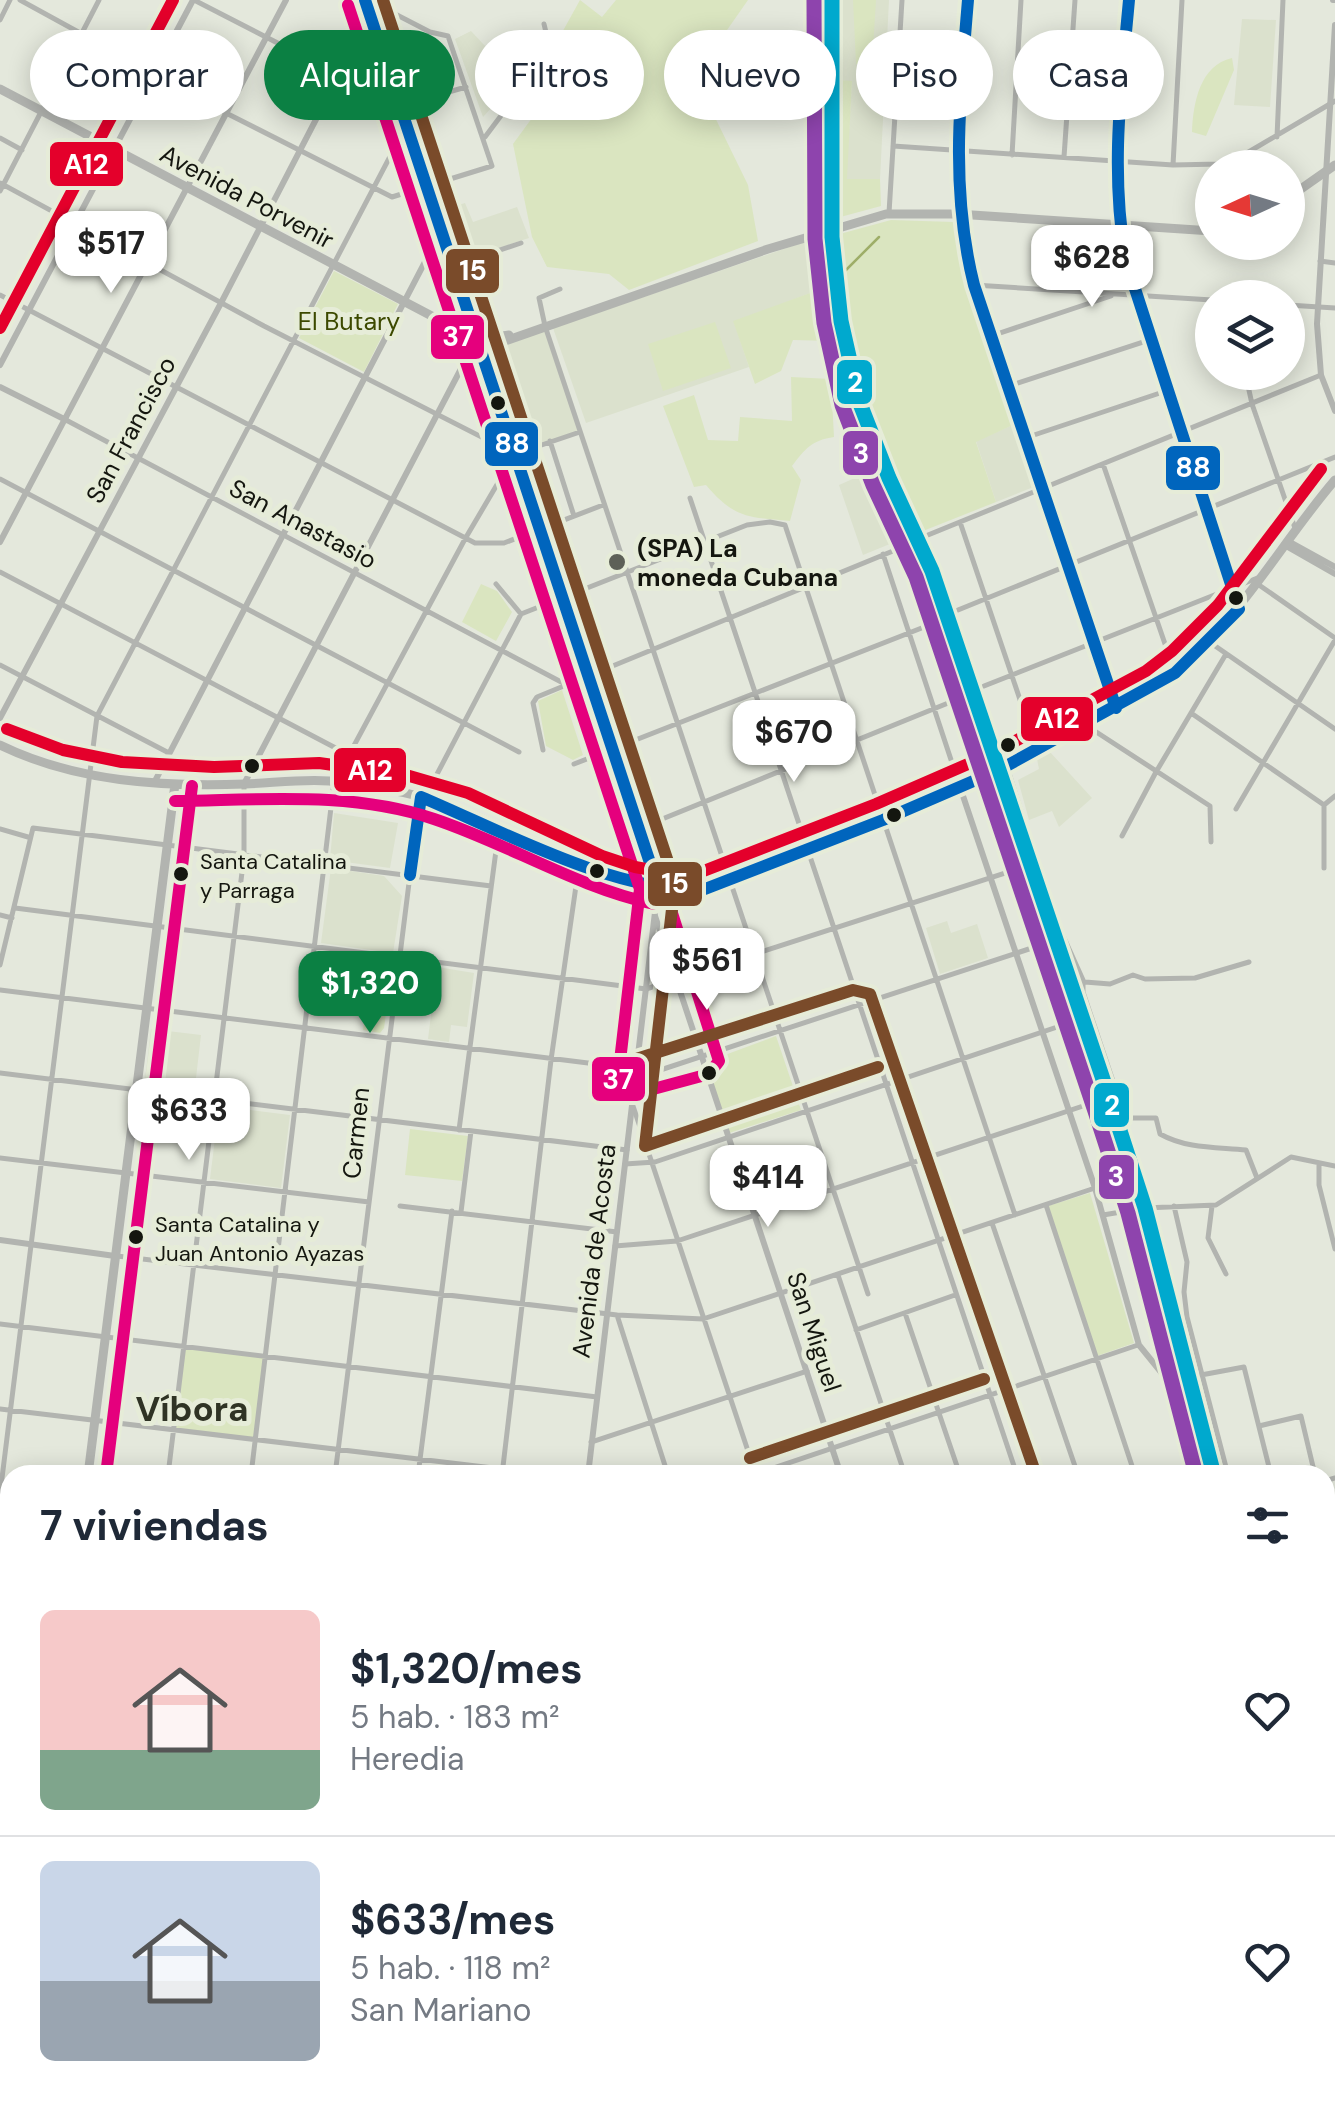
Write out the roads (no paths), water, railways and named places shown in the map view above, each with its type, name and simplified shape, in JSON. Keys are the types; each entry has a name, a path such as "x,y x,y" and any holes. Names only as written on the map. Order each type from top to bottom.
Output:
{"main road":[{"name":"Avenida Porvenir","path":"0,89 30,105"},
{"name":"Avenida Porvenir","path":"59,120 476,340"},
{"path":"1305,186 1335,165"},
{"path":"476,340 498,343 835,226 888,214 957,214 1195,229"},
{"path":"0,745 89,775 175,784 334,782 423,797 579,865 636,884 687,891 730,882 960,788 1116,708 1175,673 1239,609 1333,485"},
{"path":"157,783 173,805"},
{"path":"89,1465 175,784"},
{"path":"636,884 650,858"}],"street":[{"path":"0,20 10,0"},
{"path":"20,0 74,30"},
{"path":"83,30 99,0"},
{"path":"178,30 194,0 264,39"},
{"path":"271,30 286,0"},
{"path":"240,120 394,198 492,166 448,36 430,32 378,2 366,0"},
{"name":"Avenida de Acosta","path":"366,0 375,30"},
{"path":"888,214 902,0"},
{"path":"968,0 957,151 957,214 974,285 1116,708"},
{"path":"1012,154 1021,0"},
{"path":"1064,157 1074,0"},
{"path":"1129,0 1117,161 1119,226 1239,609"},
{"path":"1173,165 1182,0"},
{"path":"1277,138 1284,0"},
{"name":"San Francisco","path":"362,30 378,2"},
{"path":"485,137 546,56 549,45 544,24"},
{"path":"1334,408 1321,375 1317,307 1335,25"},
{"path":"244,83 264,44"},
{"path":"455,90 466,87"},
{"path":"893,146 1173,165 1226,162 1250,154 1332,103"},
{"path":"37,120 1,186 515,454"},
{"path":"0,366 129,120"},
{"path":"0,542 225,120"},
{"name":"San Francisco","path":"0,718 316,120"},
{"name":"Avenida de Acosta","path":"404,120 658,887 589,1465"},
{"path":"4,1465 98,716 406,126"},
{"path":"0,138 22,150"},
{"path":"157,783 205,681 440,231"},
{"path":"452,266 521,243"},
{"path":"1320,261 1335,263"},
{"path":"974,285 1195,299"},
{"path":"560,289 539,298 545,326 868,1294"},
{"path":"991,336 1118,294"},
{"path":"0,295 465,539 497,545 604,505"},
{"path":"1305,306 1335,308"},
{"path":"1009,386 1152,339"},
{"path":"169,1465 244,856 244,784 476,340"},
{"path":"928,535 1321,375"},
{"name":"San Anastasio","path":"0,386 565,684"},
{"path":"1026,438 1169,390"},
{"path":"1249,390 1296,532"},
{"path":"334,782 515,454 580,432"},
{"path":"550,441 574,516"},
{"path":"958,610 1335,457"},
{"path":"1103,464 1175,673"},
{"path":"0,479 519,752"},
{"path":"690,498 1014,1465"},
{"path":"960,522 1036,750"},
{"path":"423,797 521,614 747,524 785,524 1015,1215"},
{"path":"543,750 534,703 537,698 910,544"},
{"path":"1288,544 1335,570"},
{"path":"882,554 1095,1188 1139,1345 1172,1387 1193,1465"},
{"path":"0,572 349,755"},
{"path":"984,686 1266,575"},
{"path":"496,584 521,614"},
{"path":"1236,809 1335,639 1259,585"},
{"path":"574,764 937,622"},
{"path":"1208,641 1335,729"},
{"path":"1122,836 1226,654"},
{"path":"0,665 169,752"},
{"path":"640,828 963,697"},
{"path":"1191,713 1324,806"},
{"path":"1084,724 1210,806 1212,842"},
{"path":"253,1465 338,750"},
{"path":"1006,766 1056,920 1083,980 1083,992 1122,1108 1130,1118 1156,1118 1160,1134 1174,1142 1246,1150 1257,1178"},
{"path":"162,767 175,784"},
{"path":"1324,868 1324,806 1335,796"},
{"name":"Carmen","path":"336,1465 387,1037 423,797"},
{"path":"0,965 31,828 491,886"},
{"path":"459,1130 499,828"},
{"path":"0,829 28,837"},
{"path":"503,1465 551,1060 579,865"},
{"path":"15,908 646,989 1024,867"},
{"path":"0,915 12,918"},
{"name":"San Miguel","path":"655,916 837,1465"},
{"path":"635,1078 1032,948"},
{"path":"1083,980 1110,984 1133,975 1145,979 1195,978 1249,962"},
{"path":"0,990 636,1068"},
{"path":"626,1164 652,1162 1072,1022"},
{"path":"0,1073 627,1150"},
{"path":"615,1246 677,1241 1098,1101"},
{"path":"632,1104 751,1465"},
{"path":"461,1212 471,1131"},
{"path":"1103,1215 1174,1206 1212,1206 1291,1157 1335,1166"},
{"path":"0,1158 368,1202"},
{"path":"1320,1163 1319,1185 1335,1249"},
{"path":"0,1240 606,1314 703,1318 1095,1188"},
{"path":"1046,1205 1132,1465"},
{"path":"400,1206 617,1232"},
{"path":"1174,1206 1187,1262 1186,1317 1225,1465"},
{"path":"1212,1206 1208,1238 1226,1274"},
{"path":"419,1465 452,1211"},
{"path":"992,1222 1074,1465"},
{"path":"838,1275 902,1465"},
{"path":"856,1330 955,1295"},
{"path":"904,1313 957,1465"},
{"path":"616,1314 665,1465"},
{"path":"0,1324 597,1398"},
{"path":"785,1465 1139,1345"},
{"path":"1201,1374 1243,1366 1268,1465"},
{"path":"592,1442 807,1371"},
{"path":"0,1409 450,1465"},
{"path":"1259,1426 1301,1416 1313,1465"}],"waterway":[{"path":"842,274 879,237"}],"railway":[{"path":"828,0 828,237 837,322 856,403 929,572 1109,1108 1141,1208 1206,1465"}],"place":[{"name":"(SPA) La moneda Cubana","path":"617,562"},
{"name":"Santa Catalina y Parraga","path":"181,874"},
{"name":"Santa Catalina y Juan Antonio Ayazas","path":"136,1237"}],"district":[{"name":"Víbora","path":"192,1409"}],"park label":[{"name":"El Butary","path":"349,321"}]}
